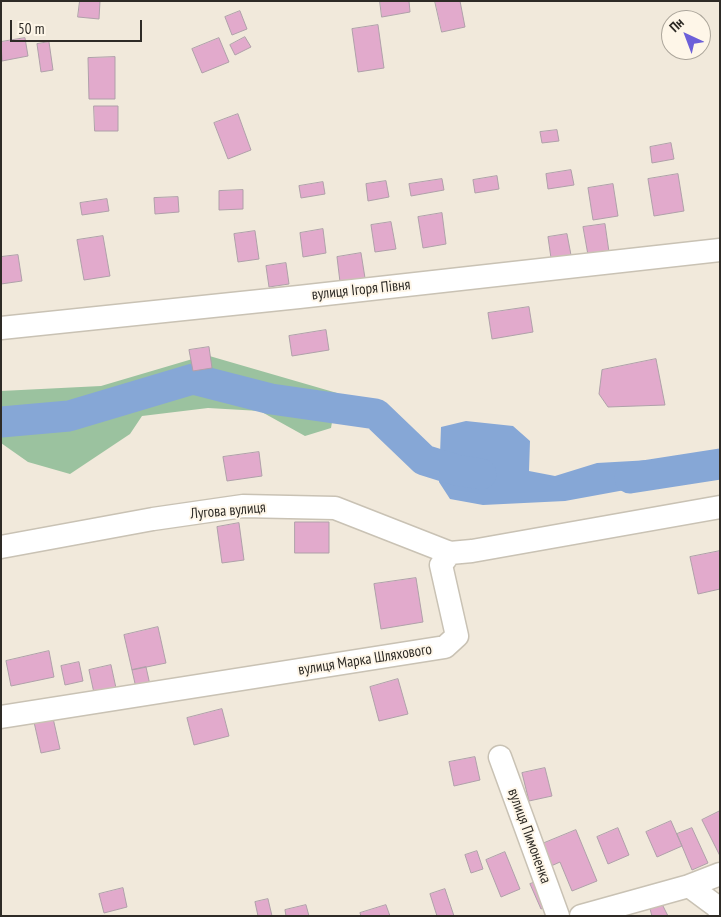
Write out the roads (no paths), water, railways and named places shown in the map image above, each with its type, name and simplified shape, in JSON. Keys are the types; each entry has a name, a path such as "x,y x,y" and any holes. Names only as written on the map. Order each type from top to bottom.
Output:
{"street":[{"name":"вулиця Ігоря Півня","path":"1,328 720,250"},
{"name":"Лугова вулиця","path":"1,547 153,519 243,506 335,508 450,553"},
{"path":"450,553 720,507"},
{"name":"вулиця Марка Шляхового","path":"1,717 444,647 457,636 441,565 450,553"},
{"name":"вулиця Пимоненка","path":"500,757 558,916"},
{"path":"581,916 689,886 720,874"},
{"path":"689,886 720,911"}],"water":[{"path":"466,421 513,426 530,441 529,471 555,476 597,463 668,459 674,481 565,501 483,505 450,499 439,482 441,427"}],"waterway":[{"path":"1,422 69,416 193,379 271,399 376,414 424,460 456,470 481,474"},
{"path":"630,478 720,464"}]}
